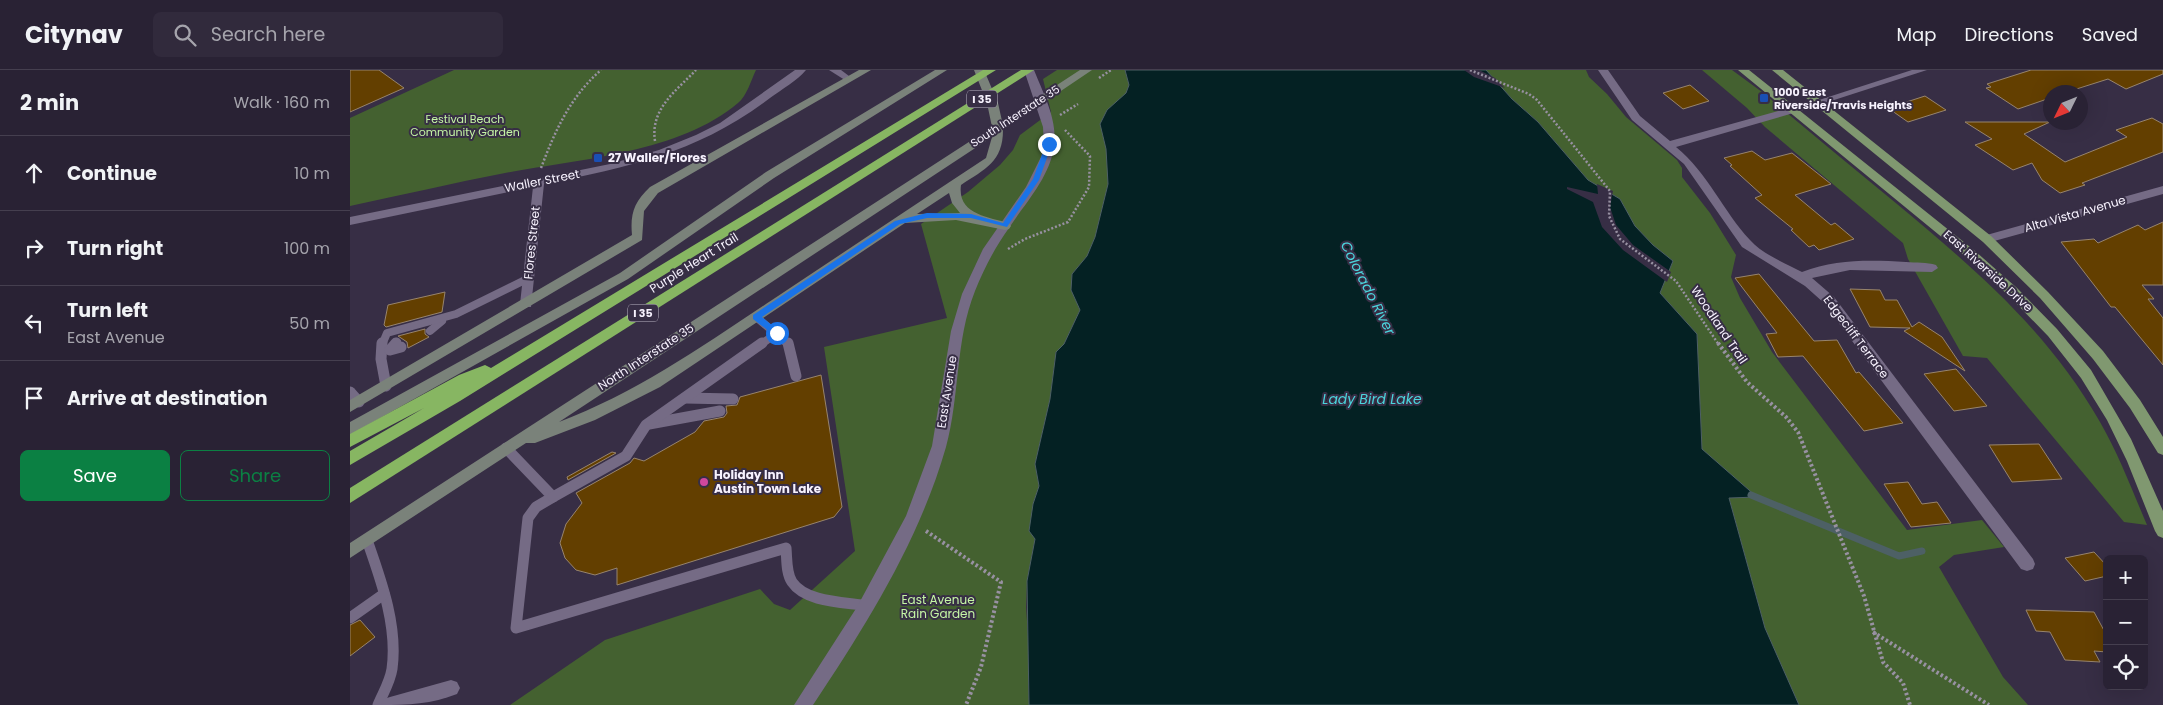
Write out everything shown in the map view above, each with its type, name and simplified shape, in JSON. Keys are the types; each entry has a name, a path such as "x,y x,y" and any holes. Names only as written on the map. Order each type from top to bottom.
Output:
{"highway":[{"name":"Purple Heart Trail","path":"350,458 521,357 991,70"},
{"name":"Purple Heart Trail","path":"350,496 1029,70"},
{"path":"350,441 464,379 521,357"}],"main road":[{"path":"353,400 386,386 638,237 636,214 639,205 654,190 866,70"},
{"path":"350,429 624,276 830,136 942,70"},
{"path":"506,448 590,416 655,383 990,160 995,153 998,140 997,124 979,70"},
{"name":"South Interstate 35","path":"942,163 1087,70"},
{"name":"East Riverside Drive","path":"1743,70 1974,255 2036,314 2072,355 2095,389 2146,483 2163,531"},
{"name":"East Riverside Drive","path":"1776,70 1987,239 2044,295 2098,356 2135,404 2163,448"},
{"name":"North Interstate 35","path":"350,551 942,163"},
{"path":"955,185 953,192 959,207 971,216"},
{"path":"898,223 927,216 971,216 1004,226"}],"street":[{"name":"Waller Street","path":"350,221 539,177 611,167 688,142 712,132 738,116 801,70"},
{"path":"834,70 848,79"},
{"name":"East Avenue","path":"803,705 868,606 906,534 928,483 940,443 961,314 977,273 1004,226 1036,180 1049,144 1044,110 1029,70"},
{"name":"Edgecliff Terrace","path":"1603,70 1632,114 1688,162 1746,244 1758,254 1803,277 1829,300 2027,564"},
{"path":"1670,145 1793,110 1922,70"},
{"name":"Flores Street","path":"526,304 539,177"},
{"name":"Alta Vista Avenue","path":"1987,239 2163,190"},
{"path":"1803,277 1821,269 1846,266 1932,268"},
{"path":"390,705 451,688"}],"lane":[{"path":"428,329 529,278"},
{"path":"386,386 381,372 392,348 383,338 387,333 456,314"},
{"path":"756,317 788,342 796,376"},
{"path":"777,333 646,425 626,456 536,506 528,518 516,628 786,548 791,581 798,589 813,596 868,606"},
{"path":"684,398 733,399"},
{"path":"646,425 720,411"},
{"path":"506,448 552,497"},
{"path":"367,540 384,594 394,648 392,671 378,705"},
{"path":"350,618 384,594"}],"path":[{"path":"539,177 560,119 586,82 601,70"},
{"path":"656,144 653,133 659,108 696,70"},
{"name":"Woodland Trail","path":"1470,70 1529,94 1537,100 1605,182 1610,191 1607,208 1614,231 1628,246 1676,280 1688,296 1703,323 1747,382 1786,417 1798,432 1864,596 1883,662 1903,683 1910,705"},
{"path":"1001,254 1025,239 1068,222 1088,187 1090,156 1067,134 1064,126"},
{"path":"926,531 1001,582 981,667 966,705"},
{"path":"1873,632 1989,705"}],"green space":[{"name":"Festival Beach Community Garden","path":"454,70 756,70 746,92 738,103 714,120 687,133 658,143 627,152 505,173 350,206 350,118"},
{"name":"East Avenue Rain Garden","path":"1057,70 1125,70 1129,85 1104,131 1108,184 1095,237 1087,256 1072,274 1071,290 1080,310 1064,344 1056,352 1050,399 1035,464 1039,486 1033,504 1035,539 1027,581 1026,607 1029,705 510,705 605,640 760,589 774,604 790,610 855,551 824,347 947,318 921,224 968,192 1000,165 1013,150 1020,135 1051,112 1043,79"},
{"path":"1486,70 1586,70 1589,77 1607,94 1626,117 1677,160 1682,168 1682,177 1710,213 1736,255 1731,277 1740,298 1772,352 1907,530 1982,520 2004,547 1954,555 1939,567 2003,677 2028,705 1799,705 1765,628 1729,498 1757,497 1702,450 1697,334 1660,293 1673,261 1653,245 1635,226 1620,199 1588,180 1538,122 1512,99"},
{"path":"1702,70 1732,70 1762,92 1955,253 2008,303 2057,358 2100,422 2119,460 2147,525 2124,522 1987,358 1963,356 1908,259 1903,243 1765,127 1747,108"}],"water":[{"name":"Lady Bird Lake","path":"1125,70 1486,70 1512,99 1538,122 1588,180 1620,199 1635,226 1653,245 1673,261 1660,293 1697,334 1702,449 1757,497 1729,498 1765,628 1799,705 1029,705 1027,581 1035,539 1029,531 1033,504 1039,486 1035,464 1050,399 1056,352 1064,344 1080,310 1071,290 1072,274 1087,256 1095,237 1108,184 1106,149 1100,124 1107,110 1126,93 1129,85"}],"pier":[{"path":"1464,70 1479,70 1495,78 1505,88 1474,77"},
{"path":"1597,184 1613,191 1610,207 1616,225 1633,245 1671,272 1667,282 1623,250 1602,227 1593,202 1567,189 1567,187 1598,194"}],"building":[{"path":"350,70 379,70 404,88 350,112"},
{"path":"2031,70 2163,70 2163,74 2126,89 2108,79 2088,85 2043,85 2043,100 2018,109 1986,88 1991,87 1987,84"},
{"path":"1690,85 1709,101 1683,109 1663,93"},
{"path":"1925,96 1946,110 1908,122 1888,108"},
{"path":"2152,118 2163,124 2163,152 2082,183 2085,185 2060,193 2042,180 2032,163 2013,170 1975,145 1992,139 1965,122 2043,122 2043,125 2024,134 2065,162 2127,137 2116,130"},
{"path":"1752,151 1765,160 1792,153 1831,184 1795,195 1831,225 1835,223 1854,239 1819,250 1814,245 1809,247 1791,230 1793,229 1755,198 1762,195 1730,166 1732,165 1724,158"},
{"path":"2163,222 2163,285 2142,285 2154,299 2148,299 2163,318 2163,365 2115,307 2111,307 2061,242 2094,239 2098,243 2138,225 2145,230"},
{"path":"1759,274 1814,341 1837,340 1856,373 1859,372 1903,423 1864,431 1803,356 1778,357 1766,334 1777,333 1735,278"},
{"path":"1850,289 1880,290 1885,300 1897,300 1912,327 1919,322 1942,337 1965,371 1904,331 1910,328 1870,327"},
{"path":"445,292 442,312 386,327 384,325 388,305"},
{"path":"425,329 425,334 429,337 408,348 407,342 398,336"},
{"path":"1956,369 1987,406 1954,411 1924,374"},
{"name":"Holiday Inn Austin Town Lake","path":"821,375 842,507 834,517 617,585 617,568 595,575 576,570 565,558 560,543 566,524 582,503 576,493 630,463 634,458 644,461 695,432 704,421 724,417 727,413 726,406 737,405 740,397"},
{"path":"2039,444 2062,479 2012,482 1989,445"},
{"path":"612,452 616,453 568,480 567,477"},
{"path":"1908,482 1922,504 1937,502 1951,523 1911,527 1884,484"},
{"path":"2094,552 2103,562 2103,577 2085,581 2065,558"},
{"path":"2026,610 2094,612 2103,629 2103,652 2094,651 2100,662 2065,660 2050,632 2036,631"},
{"path":"360,620 375,637 350,656 350,625"}],"waterway":[{"path":"1751,495 1899,556 1922,551"}],"place":[{"name":"1000 East Riverside/Travis Heights","path":"1764,98"},
{"name":"27 Waller/Flores","path":"598,158"},
{"name":"Holiday Inn Austin Town Lake","path":"704,482"}],"route":[{"path":"777,333 756,317 898,223 927,216 950,215 971,216 1004,226 1036,180 1049,144"}],"water label":[{"name":"Colorado River","path":"1368,288"}]}
